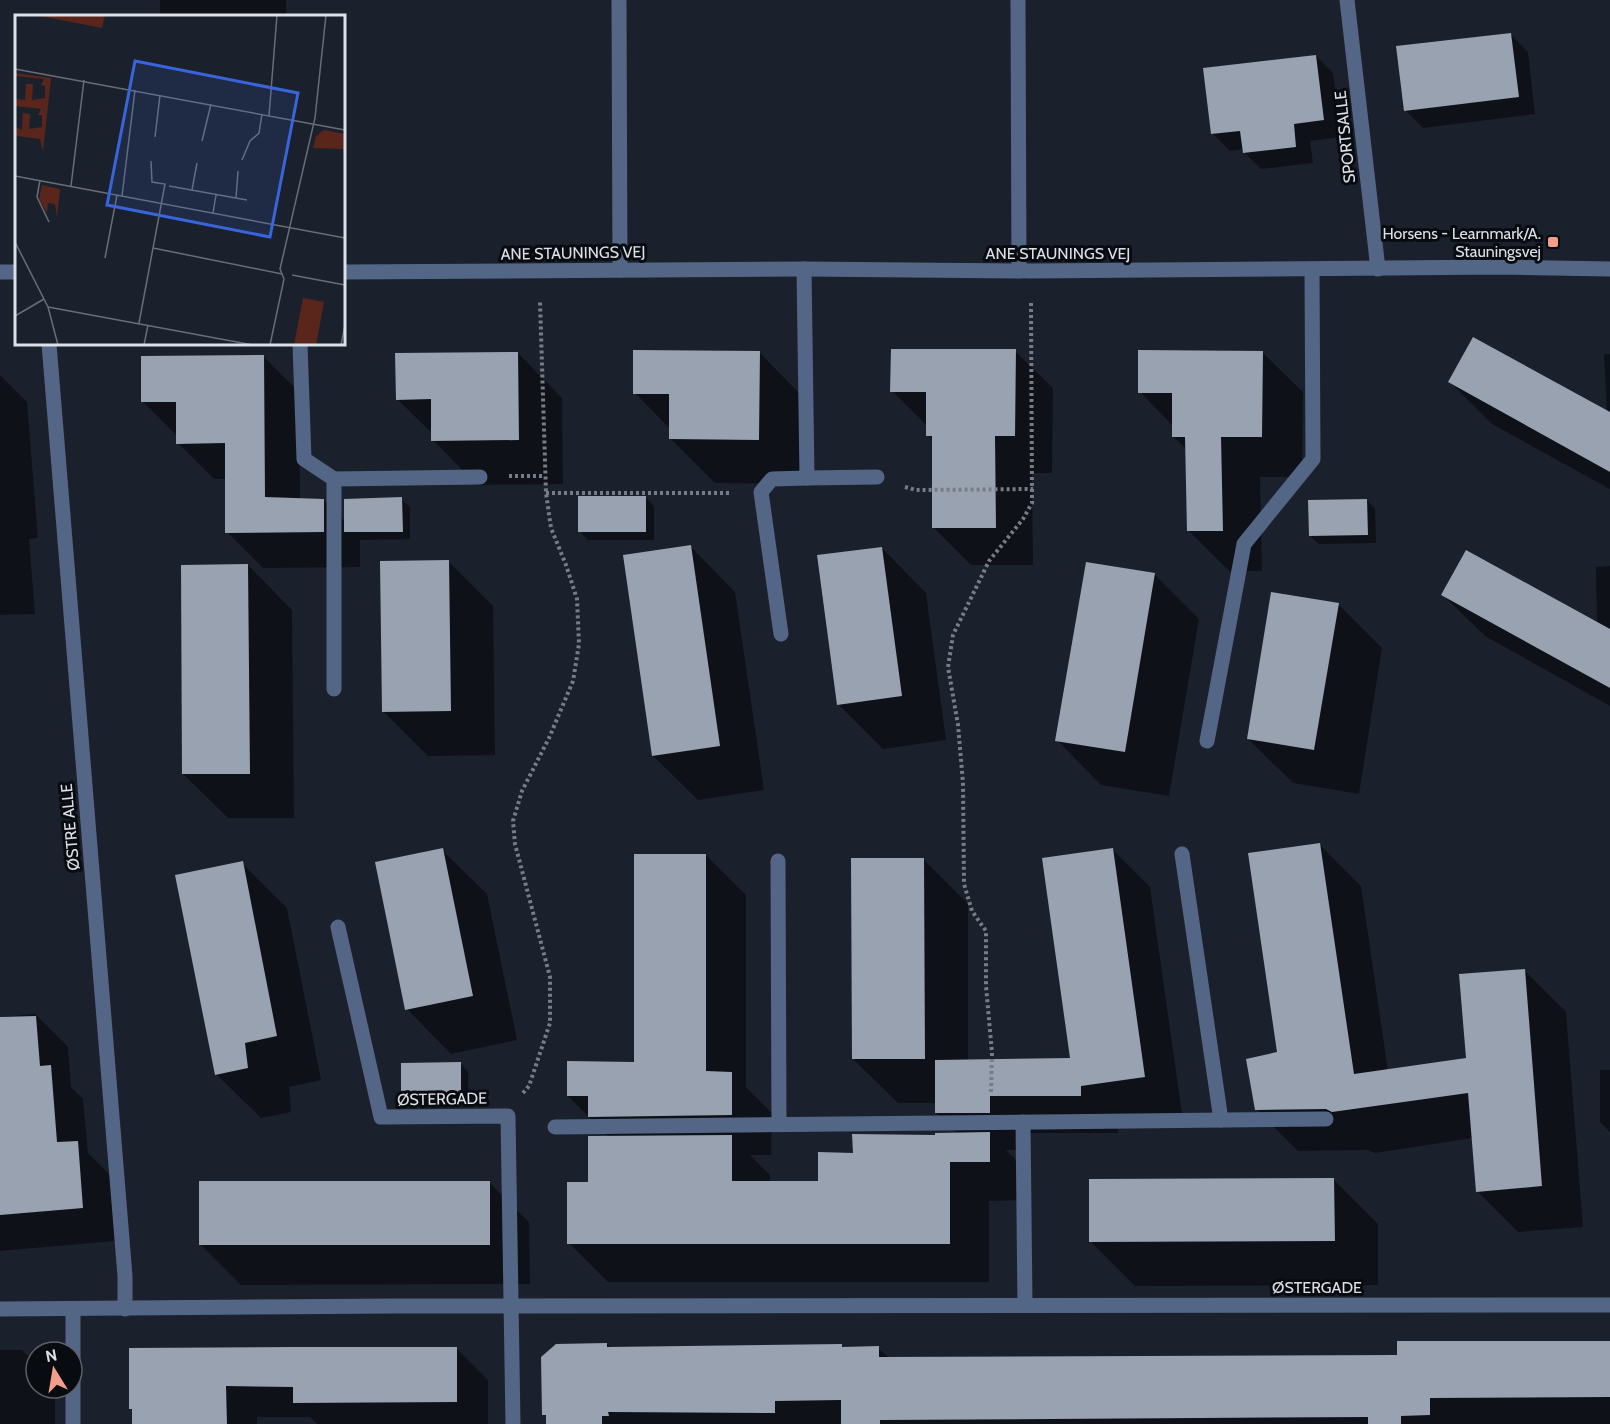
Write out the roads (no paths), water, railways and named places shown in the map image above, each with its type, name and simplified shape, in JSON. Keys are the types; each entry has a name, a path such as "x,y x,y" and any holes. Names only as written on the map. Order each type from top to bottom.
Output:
{"street":[{"path":"619,0 620,270"},
{"path":"1018,0 1025,271"},
{"name":"SPORTSALLE","path":"1347,0 1378,269"},
{"name":"ANE STAUNINGS VEJ","path":"345,272 804,269 1312,270 1504,267 1610,269"},
{"path":"804,269 807,478"},
{"path":"1207,741 1244,544 1313,459 1312,270"},
{"name":"ØSTRE ALLE","path":"49,345 124,1264 124,1309"},
{"path":"300,345 304,459 334,479 480,477"},
{"path":"780,634 761,492 772,479 877,477"},
{"path":"334,479 334,688"},
{"path":"1182,854 1221,1120"},
{"path":"778,861 779,1124"},
{"name":"ØSTERGADE","path":"338,927 381,1117 508,1116 512,1307"},
{"path":"555,1126 1326,1119"},
{"path":"1023,1122 1025,1305"},
{"name":"ØSTERGADE","path":"0,1309 395,1306 1610,1305"},
{"path":"512,1307 513,1424"},
{"path":"73,1309 73,1424"}],"place":[{"name":"Horsens - Learnmark/A. Stauningsvej","path":"1553,242"}]}
